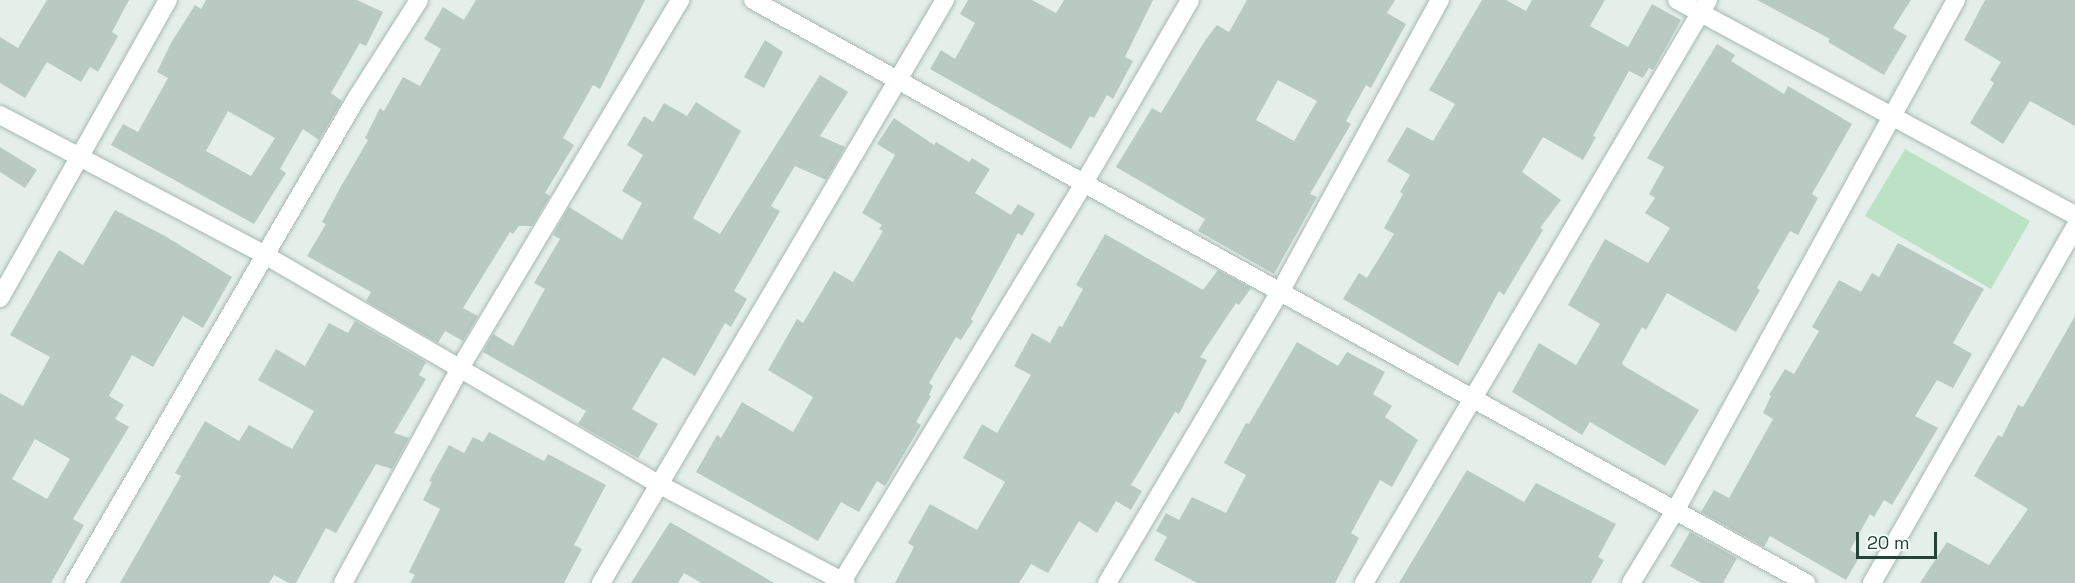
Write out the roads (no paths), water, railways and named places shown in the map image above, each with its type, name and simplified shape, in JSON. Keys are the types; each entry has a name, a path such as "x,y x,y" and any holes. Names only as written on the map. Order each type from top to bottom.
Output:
{"street":[{"path":"0,298 168,0"},
{"path":"74,583 356,99 418,0"},
{"path":"343,583 460,368 680,0"},
{"path":"753,0 1806,583"},
{"path":"601,583 945,0"},
{"path":"0,115 265,255 660,484 843,582 1084,183 1190,0"},
{"path":"1107,583 1280,292 1440,0"},
{"path":"1677,0 1704,6 1893,117 2075,215"},
{"path":"1631,583 1675,511 1956,0"},
{"path":"1364,583 1704,6"},
{"path":"1872,583 2075,227"}]}
